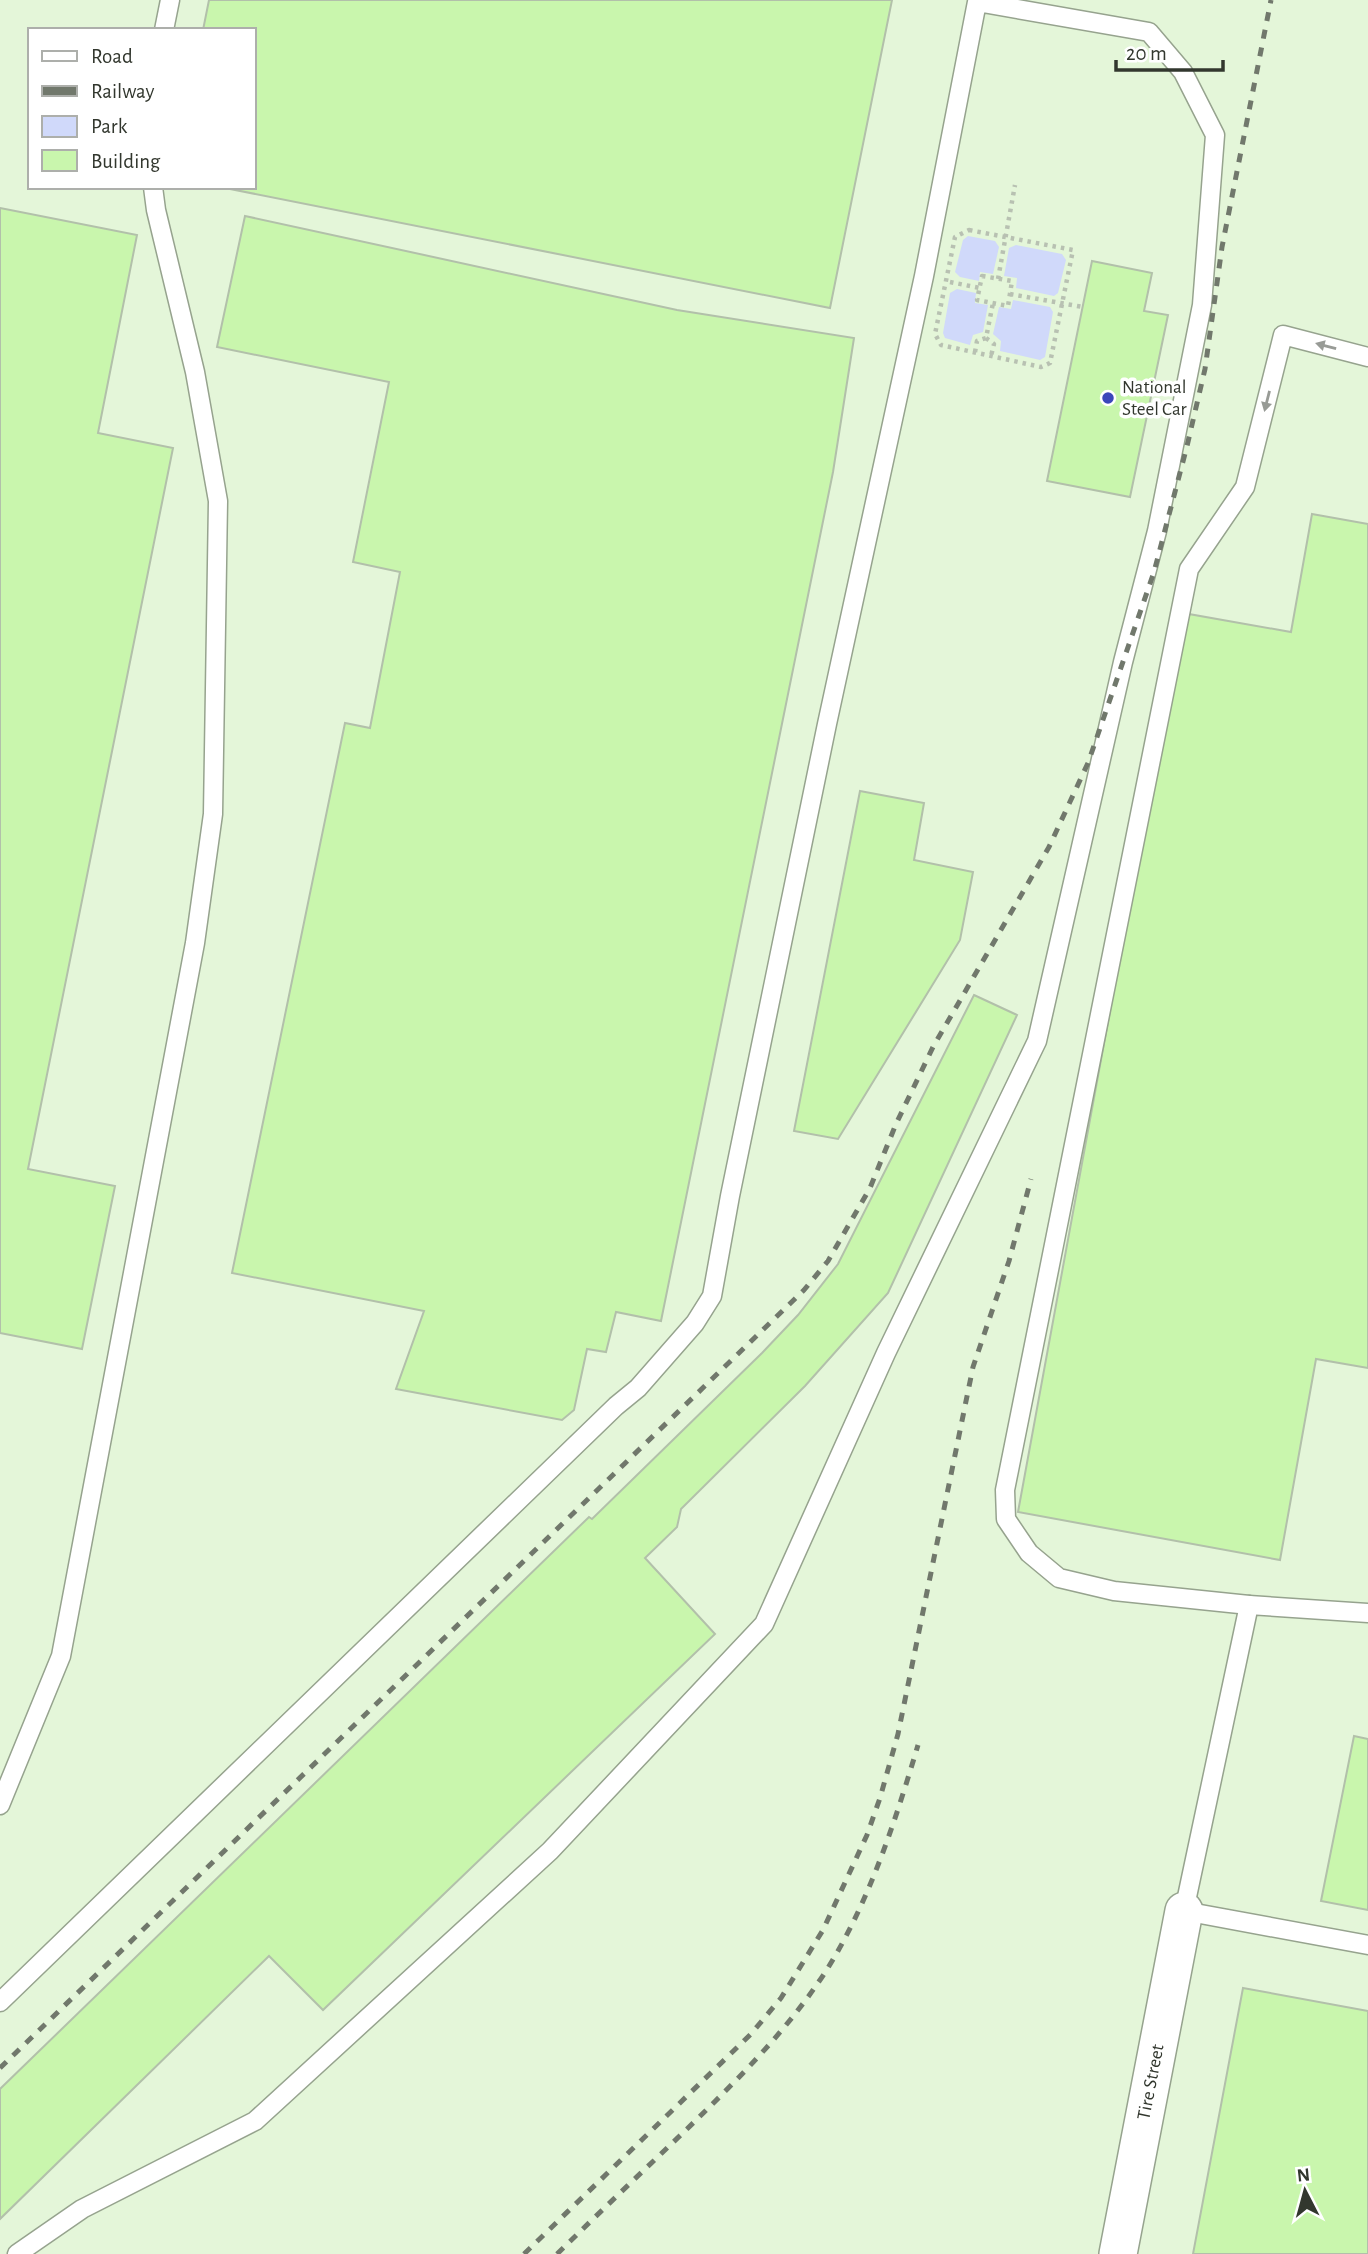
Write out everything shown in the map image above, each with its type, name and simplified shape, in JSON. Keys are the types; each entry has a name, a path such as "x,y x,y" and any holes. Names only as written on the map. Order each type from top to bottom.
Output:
{"street":[{"name":"Tire Street","path":"1118,2254 1184,1911"}],"lane":[{"path":"164,28 170,0"},
{"path":"0,2002 638,1388 695,1323 712,1296 735,1170 830,710 924,276 977,2 1149,32 1183,72 1215,135 1202,305 1157,531 1123,662 1037,1041 886,1353 764,1624 550,1851 255,2122 82,2209 17,2254"},
{"path":"0,1805 61,1656 195,943 213,814 218,501 195,372 158,220 153,189"},
{"path":"1365,1616 1114,1591 1059,1578 1029,1553 1006,1519 1005,1490 1188,569 1244,487 1283,334 1368,357"},
{"path":"1249,1605 1184,1911 1368,1945"}],"path":[{"path":"998,279 1015,185"},
{"path":"969,230 1073,250 1062,304 1050,363 1041,367 940,345 935,334 956,237 969,230"},
{"path":"982,276 1012,281 1010,294 1008,306 978,300 982,276"},
{"path":"1010,294 1083,307"},
{"path":"986,338 993,303"},
{"path":"975,352 977,341 986,338"},
{"path":"986,338 994,344 991,356"}],"shaded area":[{"name":"National Steel Car","path":"0,0 1368,0 1368,2254 0,2254"}],"green space":[{"path":"968,236 995,241 999,247 993,274 980,272 979,281 960,277 955,272 963,240"},
{"path":"1016,245 1062,254 1066,260 1058,293 1054,296 1016,288 1017,278 1004,276 1009,248"},
{"path":"957,289 976,293 975,303 988,305 983,332 973,335 970,345 945,338 943,333 950,293"},
{"path":"1013,300 1050,307 1053,312 1045,357 1040,360 1000,351 1001,341 993,334 999,307 1011,309"}],"building":[{"path":"209,0 892,0 830,308 230,189 256,189 256,28 203,28"},
{"path":"0,208 137,235 98,433 173,448 28,1169 115,1186 82,1349 0,1333"},
{"path":"245,216 677,310 854,338 833,472 661,1321 616,1312 606,1352 587,1349 574,1410 562,1420 396,1389 424,1311 232,1273 345,723 370,728 400,572 353,562 389,382 217,347"},
{"name":"National Steel Car","path":"1092,261 1152,273 1144,311 1168,315 1130,497 1047,481"},
{"path":"1312,514 1368,524 1368,1368 1316,1359 1280,1560 1018,1512 1183,613 1291,632"},
{"path":"860,791 924,803 914,860 973,872 960,940 838,1139 794,1131"},
{"path":"974,995 1017,1015 888,1293 805,1386 681,1509 677,1527 645,1558 715,1634 323,2010 269,1956 0,2219 0,2089 589,1517 592,1519 798,1315 838,1264"},
{"path":"1354,1736 1368,1739 1368,1910 1321,1901"},
{"path":"1243,1988 1368,2011 1368,2254 1193,2254"}],"railway":[{"path":"0,2068 804,1290 828,1261 870,1188 896,1124 933,1047 1049,847 1088,763 1154,572 1187,446 1205,369 1222,247 1271,0"},
{"path":"524,2254 751,2034 781,1998 823,1930 867,1835 898,1734 973,1367 1009,1261 1031,1179"},
{"path":"557,2254 742,2074 809,1996 840,1948 867,1892 890,1833 918,1745"}],"place":[{"name":"National Steel Car","path":"1108,398"}]}
